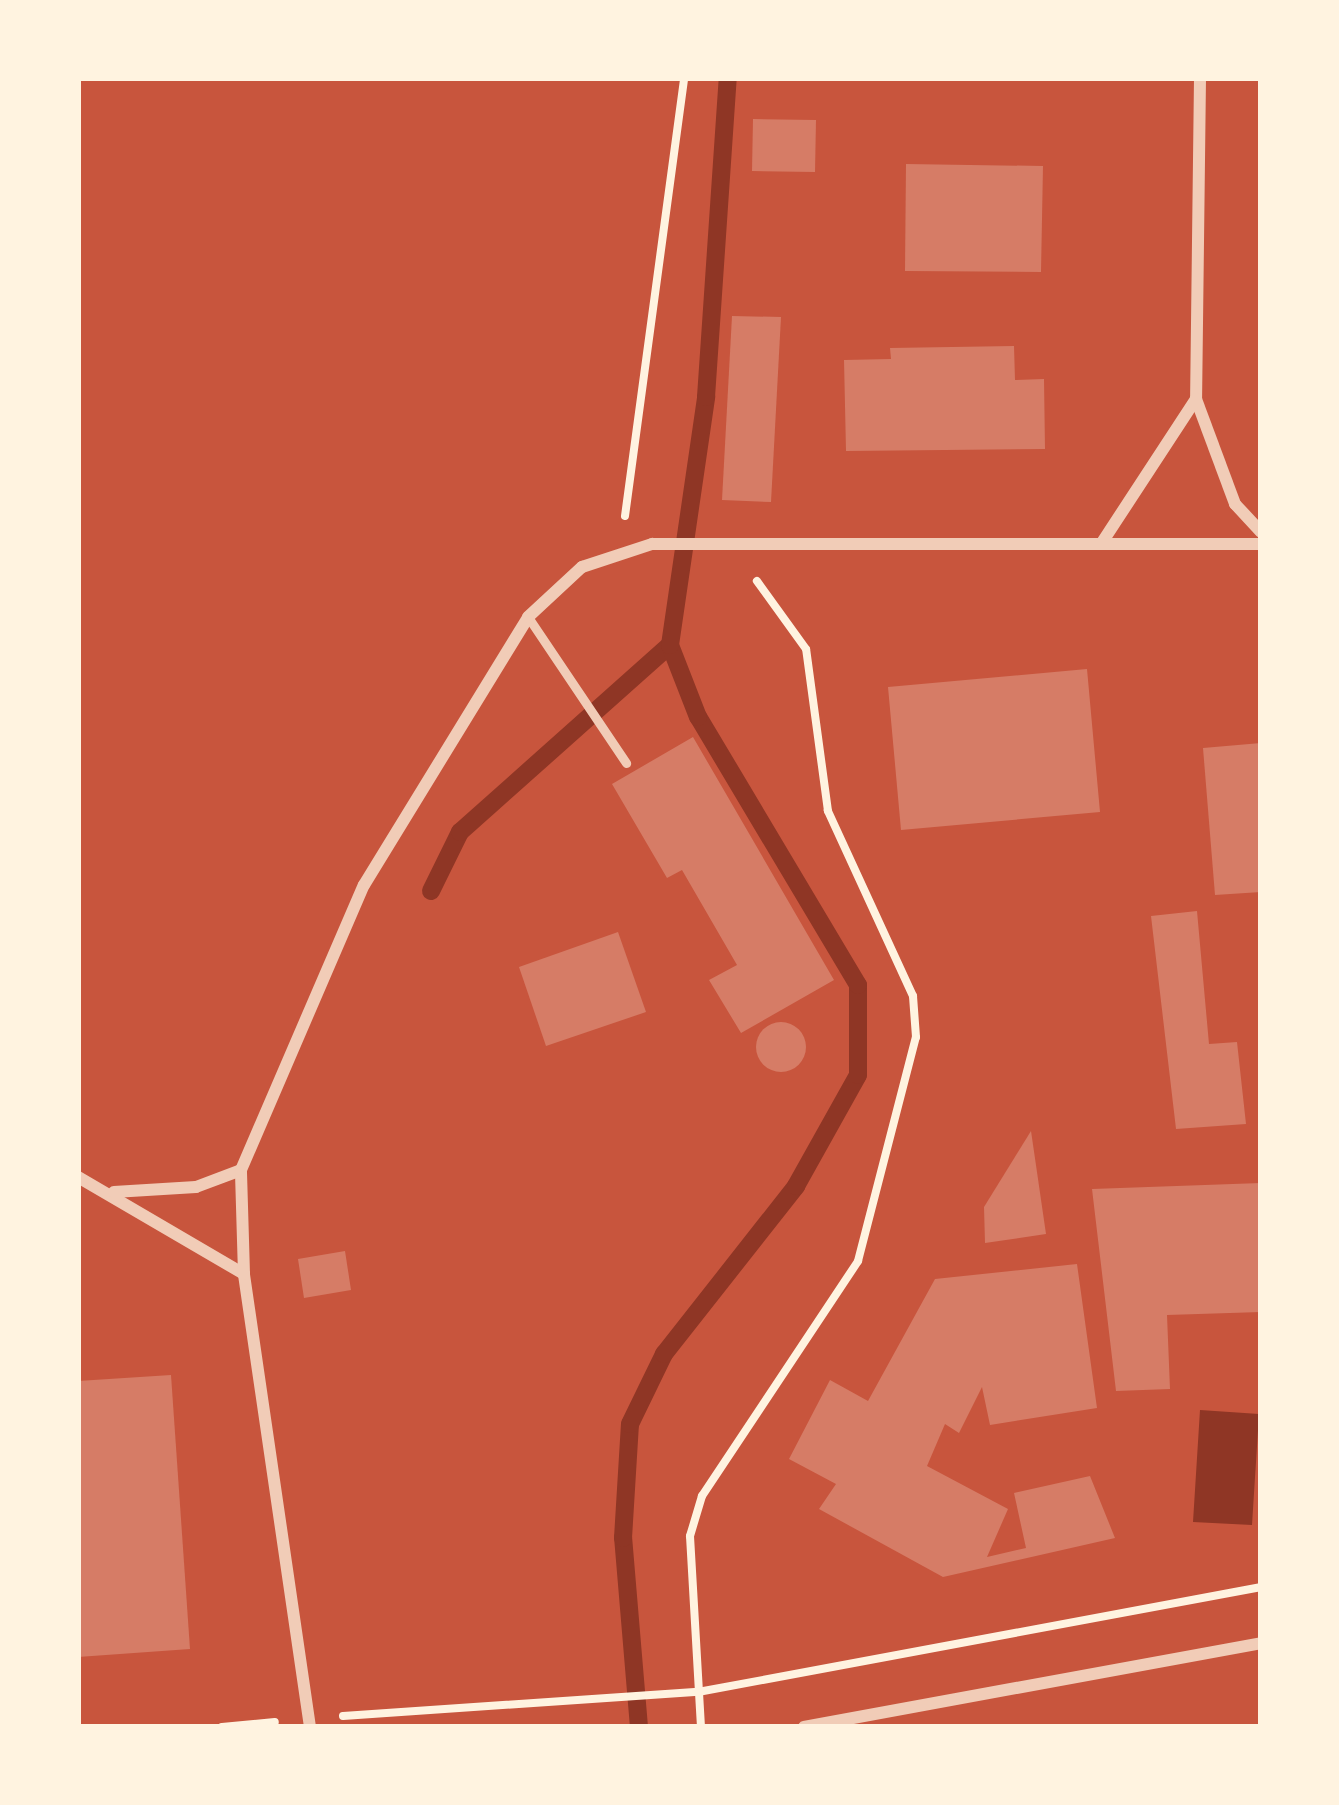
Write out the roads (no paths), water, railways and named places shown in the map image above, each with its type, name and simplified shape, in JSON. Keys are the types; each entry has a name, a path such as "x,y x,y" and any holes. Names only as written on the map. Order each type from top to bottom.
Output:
{"street":[{"path":"1200,78 1196,399 1234,504 1261,532"},
{"path":"1102,541 1196,399"},
{"path":"309,1723 244,1274 242,1170 364,885 528,616 616,551 652,544 728,540 1261,544"},
{"path":"113,1192 196,1187 242,1170"},
{"path":"78,1177 113,1192 244,1274"},
{"path":"804,1727 1261,1643"}],"lane":[{"path":"528,616 626,763"}],"waterway":[{"path":"639,1727 623,1538 630,1424 664,1354 796,1186 858,1075 858,985 698,717 670,645 706,397 728,78"},
{"path":"431,891 460,832 670,645"}]}
